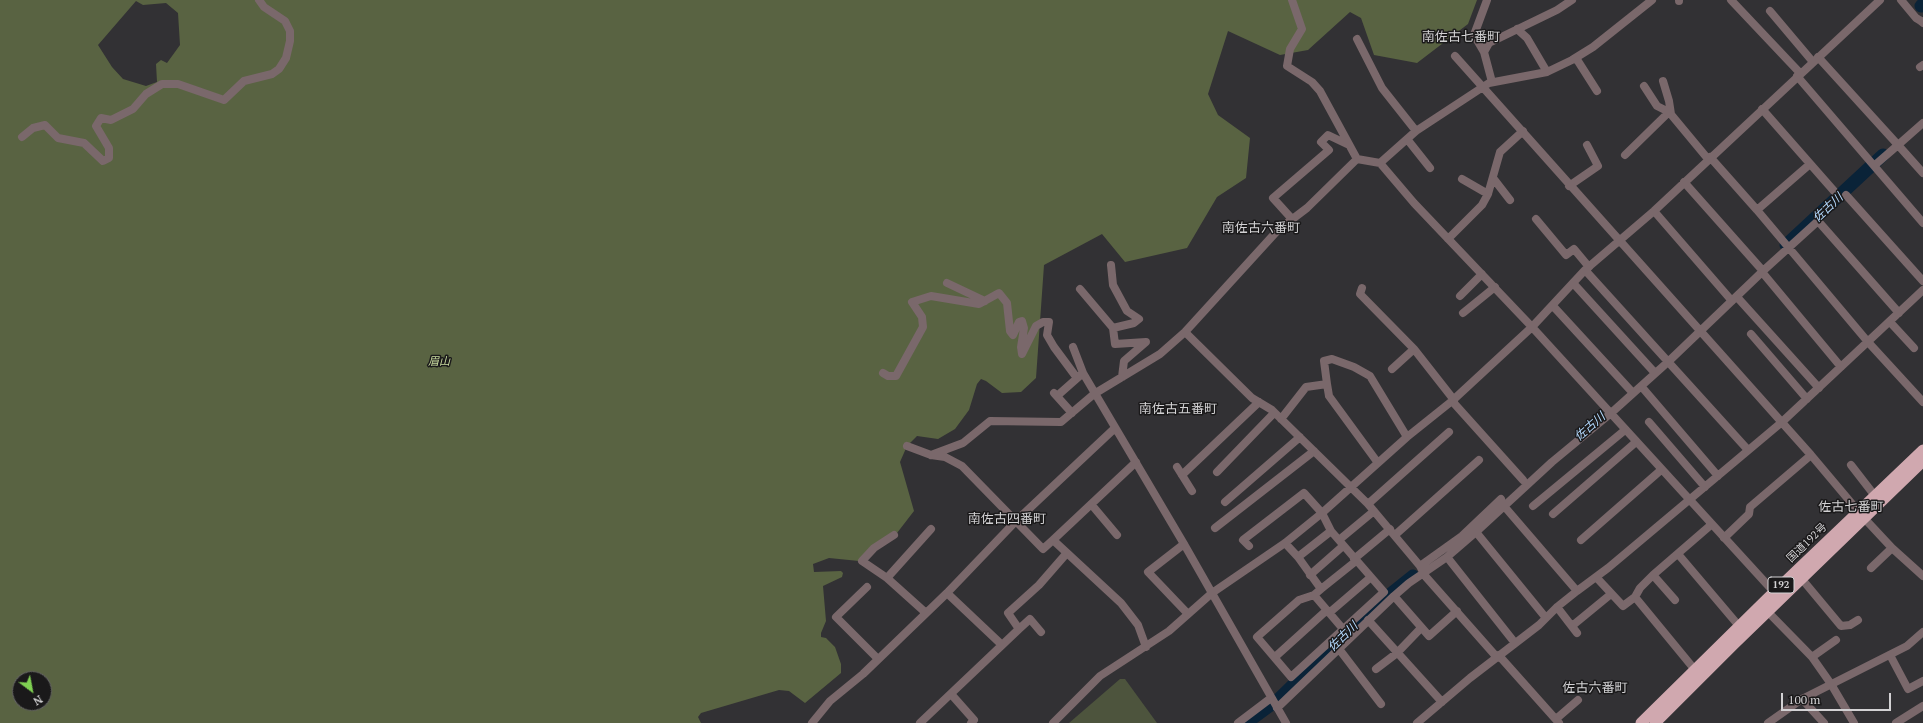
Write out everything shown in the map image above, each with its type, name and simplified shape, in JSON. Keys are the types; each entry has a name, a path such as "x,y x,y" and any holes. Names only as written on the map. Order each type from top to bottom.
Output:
{"highway":[{"name":"国道192号","path":"1655,723 1801,578 1861,515 1875,496 1923,450"},
{"name":"国道192号","path":"1641,723 1774,592 1923,461"}],"street":[{"path":"22,137 33,128 45,125 58,138 84,143 103,161 109,158 109,148 96,126 101,118 111,120 133,109 146,94 162,84 178,84 224,100 244,81 275,72 286,58 290,41 290,32 285,21 266,9 259,0"},
{"path":"1292,0 1302,29 1290,49 1287,66 1312,82 1320,91 1357,159"},
{"path":"1487,0 1474,35 1484,52 1492,82"},
{"path":"1484,52 1489,44 1557,10 1572,0"},
{"path":"1380,163 1416,131 1483,87 1492,82 1547,72 1576,58 1652,0"},
{"path":"1731,0 1799,75 1923,223"},
{"path":"1053,723 1100,676 1169,631 1212,593 1284,543 1322,513 1407,437 1453,401 1532,327 1587,268 1654,211 1815,59 1880,0"},
{"path":"1902,0 1916,18 1922,22"},
{"path":"1770,11 1923,173"},
{"path":"1517,29 1527,38 1547,72"},
{"path":"1357,39 1382,88 1416,131"},
{"path":"1455,56 1523,131 1569,186 1620,240 1782,422 1861,515 1892,548 1923,576"},
{"path":"1576,58 1597,92"},
{"path":"1663,81 1669,101 1670,113"},
{"path":"1644,86 1658,106 1670,113 1757,210 1868,342 1923,402"},
{"path":"1762,109 1834,191"},
{"path":"1625,155 1670,113"},
{"path":"1874,164 1896,144 1923,123"},
{"path":"1448,239 1482,205 1488,194 1500,152 1523,131"},
{"path":"1292,220 1273,198 1329,150 1321,142 1328,135 1349,145"},
{"path":"1407,139 1430,168"},
{"path":"1569,186 1598,166 1587,145"},
{"path":"1357,159 1380,163 1414,203 1495,287 1689,501 1774,592"},
{"path":"931,455 962,443 990,422 1061,422 1094,394 1160,354 1185,332 1278,230 1307,208 1357,159"},
{"path":"1757,210 1810,164"},
{"path":"1462,178 1488,194"},
{"path":"1493,178 1510,200"},
{"path":"1684,182 1762,270 1841,367"},
{"path":"1846,195 1923,281"},
{"path":"1654,211 1732,298 1819,388"},
{"path":"1536,219 1566,255 1574,249 1587,268 1748,450"},
{"path":"1296,682 1339,648 1435,557 1552,462 1632,391 1641,386 1654,371 1700,330 1787,245 1818,221 1899,313"},
{"path":"1111,265 1113,285 1127,311 1139,319 1134,323 1113,328"},
{"path":"1460,296 1482,274"},
{"path":"947,283 985,301"},
{"path":"1573,283 1654,371"},
{"path":"1463,313 1495,287"},
{"path":"1362,288 1360,294 1414,349 1453,401 1523,480"},
{"path":"1080,289 1113,328 1115,344 1146,342 1124,361 1122,377"},
{"path":"1417,723 1546,618 1577,590 1608,568 1782,422 1923,290"},
{"path":"883,373 888,376 896,376 923,327 922,317 912,302 931,296 979,304 999,293 1007,303 1010,331 1013,335 1019,322 1022,321 1024,328 1021,347 1022,354 1036,326 1043,322 1049,322 1047,335 1054,347 1094,394 1136,462 1286,723"},
{"path":"1553,306 1632,391"},
{"path":"1890,322 1914,348"},
{"path":"1185,332 1252,398 1281,419 1368,504 1494,654 1498,656 1558,721 1578,700"},
{"path":"1751,334 1807,399"},
{"path":"1073,347 1080,376"},
{"path":"1392,369 1414,349"},
{"path":"1378,463 1329,396 1324,361 1332,359 1354,367 1370,376 1407,437"},
{"path":"1072,413 1056,395 1080,376"},
{"path":"1281,419 1306,387 1327,384"},
{"path":"1641,386 1718,476"},
{"path":"1182,475 1259,402"},
{"path":"1222,470 1252,441 1274,413"},
{"path":"1649,422 1705,487"},
{"path":"812,723 830,701 926,614 1016,521 1115,428"},
{"path":"1533,506 1625,430"},
{"path":"1368,504 1449,432"},
{"path":"1225,502 1300,437"},
{"path":"1553,514 1636,442"},
{"path":"907,446 931,455 945,457 962,466 1043,549 1136,462"},
{"path":"1215,528 1314,451"},
{"path":"1724,538 1750,514 1750,507 1811,455"},
{"path":"1296,682 1257,637 1298,600 1314,595 1479,460"},
{"path":"1851,465 1875,496"},
{"path":"1177,466 1192,491"},
{"path":"1581,540 1661,470"},
{"path":"1238,723 1274,703 1296,682 1343,629 1384,592 1331,531 1322,513 1304,493 1243,540 1249,546"},
{"path":"1422,570 1447,557 1476,532 1503,502"},
{"path":"1503,502 1577,590"},
{"path":"1091,504 1117,535"},
{"path":"1310,575 1374,511"},
{"path":"1596,577 1622,606 1635,597 1640,588 1653,575 1712,524"},
{"path":"887,578 931,529"},
{"path":"1298,557 1331,531"},
{"path":"1476,532 1546,618"},
{"path":"894,535 874,548 862,561 887,578 926,614"},
{"path":"1053,540 1066,554 1120,603 1138,625 1146,647"},
{"path":"1284,543 1298,557 1321,589"},
{"path":"1184,544 1148,572 1188,614"},
{"path":"1871,568 1892,548"},
{"path":"1019,629 1008,613 1038,585 1066,554"},
{"path":"1678,554 1739,626"},
{"path":"1447,557 1515,643"},
{"path":"1653,575 1675,600"},
{"path":"1275,658 1371,577"},
{"path":"1801,578 1841,626 1850,625 1858,620"},
{"path":"867,586 836,617 878,659"},
{"path":"947,592 1002,646"},
{"path":"1557,607 1575,629 1611,594"},
{"path":"1314,595 1343,629"},
{"path":"1394,596 1429,636 1457,611"},
{"path":"1635,597 1695,670"},
{"path":"1767,611 1812,657 1831,684 1854,723"},
{"path":"920,723 1030,619 1041,632"},
{"path":"1368,620 1442,702"},
{"path":"1376,669 1397,653 1421,628"},
{"path":"1768,723 1802,699 1890,655 1906,646 1923,632"},
{"path":"1812,657 1836,640"},
{"path":"1339,648 1381,704"},
{"path":"1890,655 1908,689 1923,681"},
{"path":"951,694 974,720 971,723"},
{"path":"1802,699 1824,723"},
{"path":"1896,723 1923,706"}],"green space":[{"name":"眉山","path":"0,0 1477,0 1468,24 1417,63 1374,55 1361,18 1350,12 1308,50 1280,55 1228,31 1208,94 1218,115 1250,138 1246,178 1217,197 1187,248 1125,262 1102,234 1044,265 1036,378 1021,392 1002,393 981,379 977,384 969,410 955,429 938,439 917,436 907,446 900,462 914,511 897,533 859,561 829,558 813,564 814,572 841,571 843,573 842,577 823,586 826,621 821,633 821,637 826,638 835,647 841,664 841,673 805,703 789,691 779,690 701,713 698,717 701,723 0,723","holes":["136,1 143,5 166,3 178,13 180,45 167,63 161,60 156,64 157,82 146,86 123,79 112,67 98,45"]},
{"path":"1120,679 1125,679 1157,723 1069,723"}],"waterway":[{"name":"佐古川","path":"1786,245 1883,155"},
{"name":"佐古川","path":"1246,723 1280,698 1368,612 1413,576"}],"district":[{"name":"南佐古七番町","path":"1461,37"},
{"name":"南佐古六番町","path":"1261,228"},
{"name":"南佐古五番町","path":"1178,409"},
{"name":"佐古七番町","path":"1851,507"},
{"name":"南佐古四番町","path":"1007,519"},
{"name":"佐古六番町","path":"1595,688"}]}
